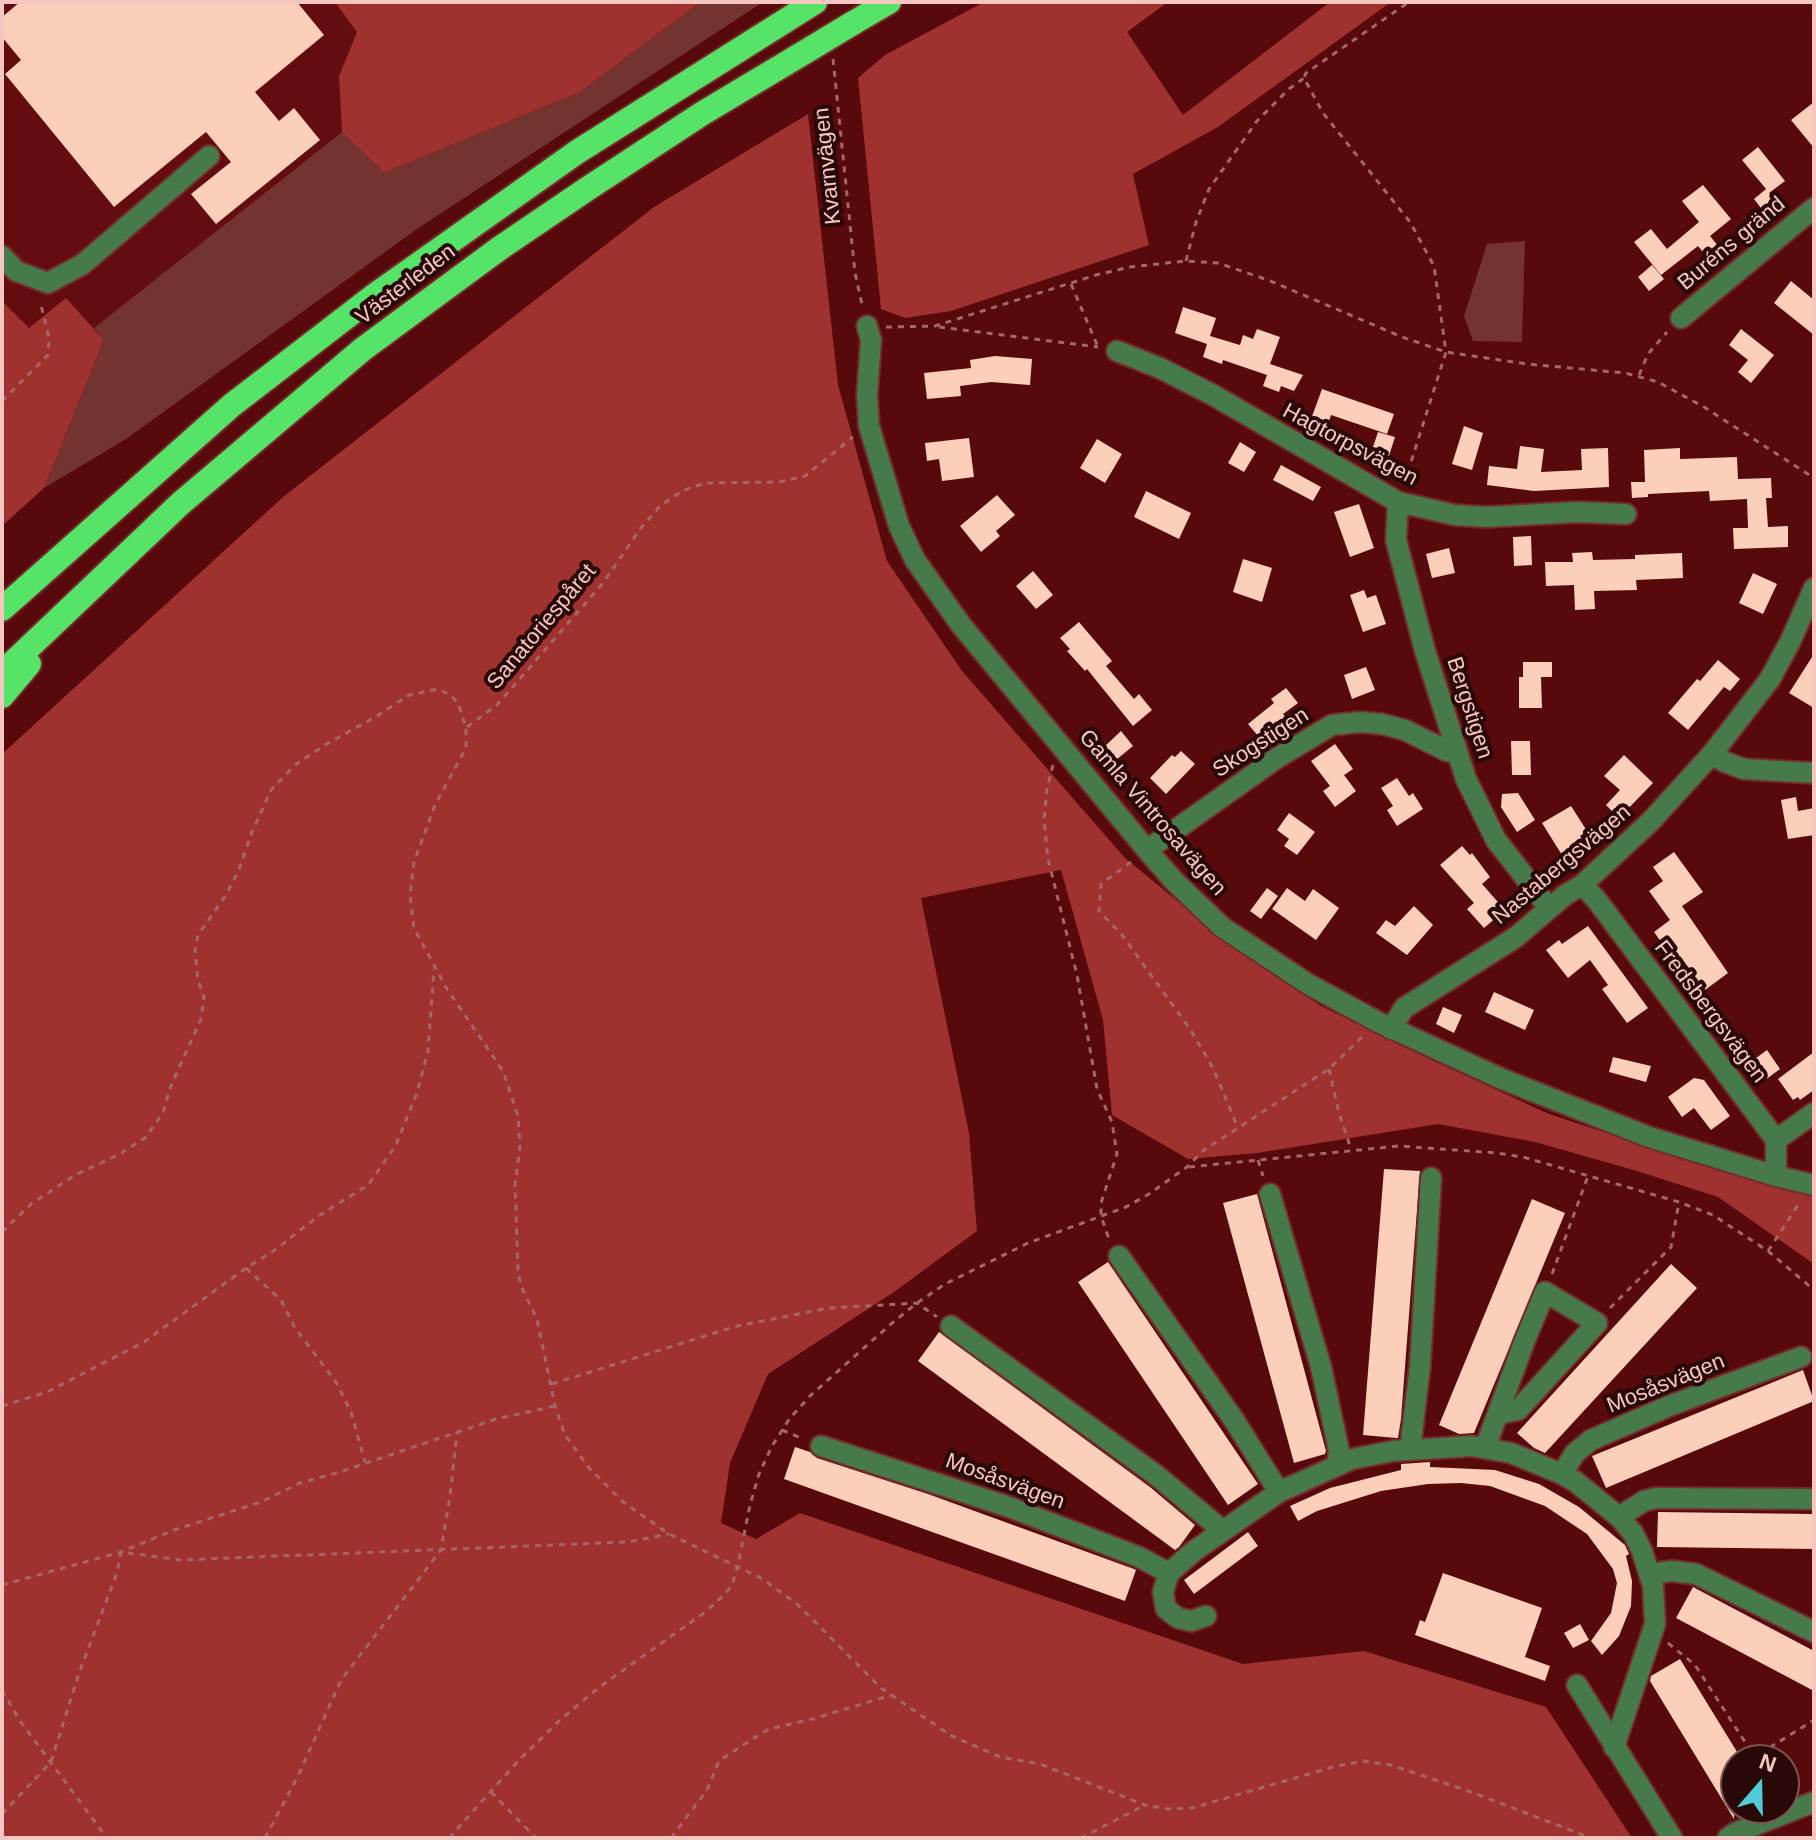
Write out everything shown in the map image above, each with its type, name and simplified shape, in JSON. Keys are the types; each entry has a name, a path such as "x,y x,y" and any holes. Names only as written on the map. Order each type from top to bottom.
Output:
{"highway":[{"name":"Västerleden","path":"2,673 181,503 363,349 500,248 587,189 703,113 889,2"},
{"name":"Västerleden","path":"3,608 232,405 375,295 577,152 805,8"},
{"path":"2,696 42,649 64,612"}],"street":[{"path":"2,256 16,271 48,283 83,264 209,156"},
{"name":"Buréns gränd","path":"1681,318 1814,208"},
{"name":"Gamla Vintrosavägen","path":"867,326 871,340 867,395 869,426 899,526 915,560 961,625 1147,850 1222,927 1308,984 1384,1025 1502,1079 1649,1137 1810,1184"},
{"name":"Hagtorpsvägen","path":"1107,349 1160,368 1213,395 1398,502 1455,515 1486,517 1578,512 1626,514"},
{"name":"Bergstigen","path":"1398,502 1396,540 1425,651 1457,753 1479,809 1496,840 1549,908"},
{"name":"Nastabergsvägen","path":"1384,1025 1404,1008 1516,937 1582,885 1650,822 1712,754 1770,679 1814,588"},
{"name":"Skogstigen","path":"1147,850 1277,758 1332,725 1360,722 1382,724 1405,730 1457,753"},
{"path":"1712,754 1744,769 1814,773"},
{"name":"Fredsbergsvägen","path":"1582,885 1596,899 1776,1140"},
{"path":"1776,1176 1776,1140 1814,1113"},
{"path":"1410,1450 1420,1366 1431,1178"},
{"path":"1270,1194 1321,1367 1339,1451 1337,1465"},
{"path":"1119,1256 1234,1420 1279,1492"},
{"path":"1485,1448 1498,1414 1545,1292 1597,1323 1518,1410 1498,1414"},
{"path":"951,1326 1156,1475 1222,1530"},
{"name":"Mosåsvägen","path":"1562,1474 1575,1453 1591,1440 1669,1406 1801,1357"},
{"name":"Mosåsvägen","path":"821,1446 1009,1507 1139,1557 1169,1573"},
{"path":"1206,1616 1191,1621 1178,1618 1166,1609 1163,1592 1169,1573 1222,1530 1279,1492 1352,1459 1410,1450 1485,1448 1526,1458 1562,1474 1619,1517 1633,1533 1650,1574 1655,1610 1653,1631 1614,1747"},
{"path":"1619,1517 1644,1501 1656,1498 1814,1499"},
{"path":"1650,1574 1672,1571 1696,1574 1814,1632"},
{"path":"1577,1685 1672,1838"},
{"path":"1728,1838 1814,1802"}],"path":[{"path":"1186,261 1209,189 1257,121 1306,73 1409,2"},
{"name":"Kvarnvägen","path":"833,57 855,273 867,326"},
{"path":"1304,78 1323,113 1396,203 1434,266 1446,352 1398,502"},
{"path":"935,326 1130,267 1186,261 1218,263 1446,352 1639,375 1680,393 1814,478"},
{"path":"2,401 48,355 49,338 34,278"},
{"path":"1071,283 1107,349"},
{"path":"1639,375 1648,354 1681,318"},
{"path":"867,326 935,326 1107,349"},
{"name":"Sanatoriespåret","path":"2,1232 31,1204 75,1175 120,1154 145,1138 163,1113 174,1078 201,1019 204,997 198,980 195,951 198,935 226,895 239,870 262,808 271,790 286,773 325,745 409,695 437,689 449,694 458,703 466,728 497,705 603,583 660,506 682,491 705,483 779,482 805,476 824,458 869,426"},
{"path":"1059,744 1047,788 1044,820 1048,859 1077,975 1097,1089 1112,1122 1117,1154 1101,1203 1101,1216 1109,1241 1119,1256"},
{"path":"1147,850 1101,884 1099,911 1122,935 1190,1029 1213,1068 1238,1128"},
{"path":"2,1406 47,1392 144,1342 368,1185 395,1147 417,1093 428,1051 434,969"},
{"path":"449,1838 559,1721 598,1688 704,1613 726,1593 738,1565 759,1474 782,1430 811,1395 917,1303 945,1284 1028,1243 1149,1194 1187,1167 1204,1150 1329,1069 1384,1025"},
{"path":"1329,1069 1351,1149"},
{"path":"1187,1167 1399,1146 1497,1153 1588,1175 1679,1202 1735,1227 1814,1290"},
{"path":"1545,1292 1588,1175"},
{"path":"1768,1251 1810,1184"},
{"path":"1597,1323 1671,1247 1679,1202"},
{"path":"246,1268 281,1300 295,1328 336,1382 351,1412 366,1463"},
{"path":"552,1384 737,1326 829,1308 917,1303"},
{"path":"2,1585 121,1552 174,1530 261,1502 300,1483 496,1419 555,1406"},
{"path":"782,1430 821,1446"},
{"path":"265,1838 298,1776 341,1680 441,1550 457,1432"},
{"path":"121,1552 180,1560 628,1542 669,1534"},
{"path":"2,1814 51,1762 79,1673 117,1573 121,1552"},
{"path":"1653,1631 1695,1665 1753,1751 1769,1748 1814,1720"},
{"path":"2,1690 20,1721 107,1838"},
{"path":"671,1838 707,1790 719,1761 743,1745 769,1729 892,1695"},
{"path":"490,1791 536,1838"},
{"path":"1081,1838 1145,1805"}],"shaded area":[{"path":"2,2 335,2 357,32 339,76 342,132 94,328 66,299 29,329 2,301"},
{"path":"335,2 701,2 580,92 384,173 342,132 339,76 357,32"},
{"path":"701,2 763,2 417,229 126,439 44,488 104,340 94,328 342,132 384,173 580,92"},
{"path":"984,2 1168,2 1127,32 1183,115 1330,2 1391,2 1218,127 1133,174 1149,245 951,311 905,318 881,309 858,78 885,55"},
{"path":"808,114 838,385 887,561 962,671 1125,858 1226,941 1321,1006 1549,1114 1731,1174 1814,1196 1814,1264 1718,1197 1535,1142 1438,1124 1257,1153 1188,1159 1112,1115 1103,1020 1061,870 921,898 969,1133 977,1231 894,1292 768,1374 730,1463 721,1523 756,1539 800,1513 1243,1664 1364,1651 1546,1707 1632,1838 2,1838 2,754 283,497 654,207"},
{"path":"1525,241 1522,342 1473,341 1464,316 1487,244"},
{"path":"66,298 104,340 44,488 2,526 2,301 29,328"}],"building":[{"path":"20,2 297,2 324,35 255,92 279,121 294,108 320,140 216,224 191,194 231,162 206,132 114,207 5,74 21,60 2,37 2,17"},
{"path":"1814,102 1814,148 1791,120"},
{"path":"1758,147 1785,181 1769,193 1777,203 1764,212 1754,199 1766,189 1742,160"},
{"path":"1703,185 1731,219 1710,236 1719,247 1707,257 1698,246 1661,275 1634,242 1651,229 1667,249 1699,222 1682,201"},
{"path":"1652,265 1664,279 1649,291 1638,277"},
{"path":"1791,281 1814,300 1814,335 1774,303"},
{"path":"1183,307 1216,318 1210,336 1240,345 1243,335 1253,339 1257,329 1280,337 1270,364 1303,375 1294,391 1281,386 1279,392 1263,386 1267,375 1223,360 1222,364 1203,357 1207,344 1175,333"},
{"path":"1741,329 1774,355 1751,383 1738,372 1748,360 1729,345"},
{"path":"995,356 1032,359 1030,385 991,382 960,386 961,396 927,399 924,373 971,368 970,360"},
{"path":"1322,389 1394,414 1387,434 1331,415 1327,428 1310,422"},
{"path":"1464,426 1483,433 1472,470 1452,464"},
{"path":"1378,432 1395,437 1387,462 1370,456"},
{"path":"969,438 974,477 942,481 939,459 927,461 925,443"},
{"path":"1097,439 1122,454 1105,483 1080,468"},
{"path":"1240,442 1256,452 1244,472 1228,463"},
{"path":"1520,446 1544,449 1541,472 1582,470 1581,449 1608,448 1609,487 1534,491 1487,485 1489,466 1517,469"},
{"path":"1680,448 1680,459 1737,457 1738,479 1771,478 1772,498 1766,498 1768,527 1788,526 1788,547 1734,549 1733,528 1748,528 1747,499 1710,501 1709,491 1648,494 1648,497 1632,498 1631,482 1645,482 1644,450"},
{"path":"1281,465 1321,487 1313,501 1273,480"},
{"path":"1146,491 1191,513 1179,539 1134,517"},
{"path":"997,495 1015,515 996,531 1000,536 981,552 960,526"},
{"path":"1359,504 1374,548 1350,557 1334,512"},
{"path":"1531,536 1532,565 1514,566 1513,537"},
{"path":"1449,548 1455,573 1432,578 1426,554"},
{"path":"1592,552 1593,560 1682,553 1683,578 1636,580 1637,590 1594,591 1595,609 1575,610 1574,585 1546,586 1545,562 1573,562 1572,553"},
{"path":"1243,559 1272,568 1262,602 1233,592"},
{"path":"1033,571 1053,595 1036,609 1016,586"},
{"path":"1753,573 1777,584 1763,614 1739,603"},
{"path":"1364,590 1367,598 1376,595 1386,624 1363,632 1350,595"},
{"path":"1079,622 1112,661 1106,666 1134,699 1139,694 1152,710 1133,726 1087,669 1085,671 1067,651 1070,649 1060,638"},
{"path":"1814,654 1814,708 1789,693"},
{"path":"1718,660 1740,679 1730,691 1724,687 1688,730 1668,713"},
{"path":"1523,662 1552,662 1552,677 1541,677 1542,708 1519,708 1519,677 1523,677"},
{"path":"1366,667 1375,690 1352,699 1344,675"},
{"path":"1286,688 1298,703 1283,714 1290,722 1264,743 1248,724 1274,703 1271,699"},
{"path":"1121,731 1133,746 1116,760 1104,747"},
{"path":"1511,741 1530,741 1531,775 1512,775"},
{"path":"1335,744 1353,769 1344,775 1356,791 1335,807 1323,791 1330,786 1311,761"},
{"path":"1181,751 1195,764 1166,794 1150,778 1172,755 1175,757"},
{"path":"1624,755 1653,783 1619,818 1606,805 1620,790 1604,776"},
{"path":"1397,778 1409,796 1413,793 1423,809 1397,826 1387,810 1393,806 1381,788"},
{"path":"1518,793 1535,820 1517,832 1501,807 1502,794"},
{"path":"1796,797 1798,811 1814,808 1814,835 1788,839 1781,800"},
{"path":"1571,806 1587,831 1580,836 1583,841 1562,855 1542,823"},
{"path":"1289,813 1315,832 1297,855 1284,846 1289,839 1277,830"},
{"path":"1462,846 1470,855 1472,853 1490,877 1482,884 1505,910 1484,928 1467,909 1474,903 1440,865"},
{"path":"1674,852 1703,892 1682,906 1728,973 1705,990 1680,956 1674,960 1654,932 1670,920 1649,891 1663,881 1653,867"},
{"path":"1267,888 1278,896 1261,919 1250,911"},
{"path":"1287,888 1305,901 1313,889 1339,908 1316,940 1272,909"},
{"path":"1414,906 1433,925 1407,955 1376,933 1386,920 1395,926"},
{"path":"1588,926 1648,1008 1627,1023 1602,989 1608,985 1590,960 1568,978 1546,950 1559,940 1562,944"},
{"path":"1494,992 1534,1010 1525,1030 1485,1012"},
{"path":"1443,1007 1462,1015 1454,1033 1436,1024"},
{"path":"1767,1050 1780,1069 1761,1083 1748,1064"},
{"path":"1814,1052 1814,1090 1800,1100 1798,1097 1793,1100 1778,1079"},
{"path":"1613,1057 1651,1066 1646,1082 1609,1072"},
{"path":"1694,1078 1704,1080 1730,1116 1711,1130 1694,1108 1682,1117 1668,1097"},
{"path":"1384,1169 1420,1171 1398,1438 1363,1435"},
{"path":"1257,1194 1326,1451 1325,1454 1294,1463 1223,1203"},
{"path":"1532,1199 1565,1213 1474,1433 1459,1434 1439,1425"},
{"path":"1108,1262 1258,1484 1228,1505 1078,1282"},
{"path":"1671,1264 1697,1288 1545,1453 1534,1448 1517,1433"},
{"path":"939,1332 1150,1487 1195,1525 1179,1547 1175,1550 918,1361"},
{"path":"1803,1370 1814,1401 1606,1488 1592,1456"},
{"path":"795,1447 817,1458 928,1494 1134,1569 1125,1601 784,1479"},
{"path":"1430,1462 1430,1467 1495,1470 1539,1484 1579,1507 1625,1545 1632,1581 1631,1606 1619,1636 1602,1655 1591,1641 1611,1613 1617,1583 1613,1569 1587,1534 1545,1506 1490,1486 1461,1483 1381,1491 1317,1511 1298,1521 1290,1506 1330,1488 1401,1470 1401,1464"},
{"path":"1658,1512 1814,1514 1814,1549 1657,1547"},
{"path":"1248,1532 1258,1546 1194,1594 1184,1580"},
{"path":"1443,1573 1542,1608 1525,1657 1550,1666 1545,1681 1415,1635 1420,1620 1425,1622"},
{"path":"1693,1587 1814,1651 1814,1691 1676,1618"},
{"path":"1580,1624 1589,1640 1573,1648 1564,1633"},
{"path":"1680,1659 1732,1744 1720,1744 1720,1796 1650,1681 1651,1676"}]}
